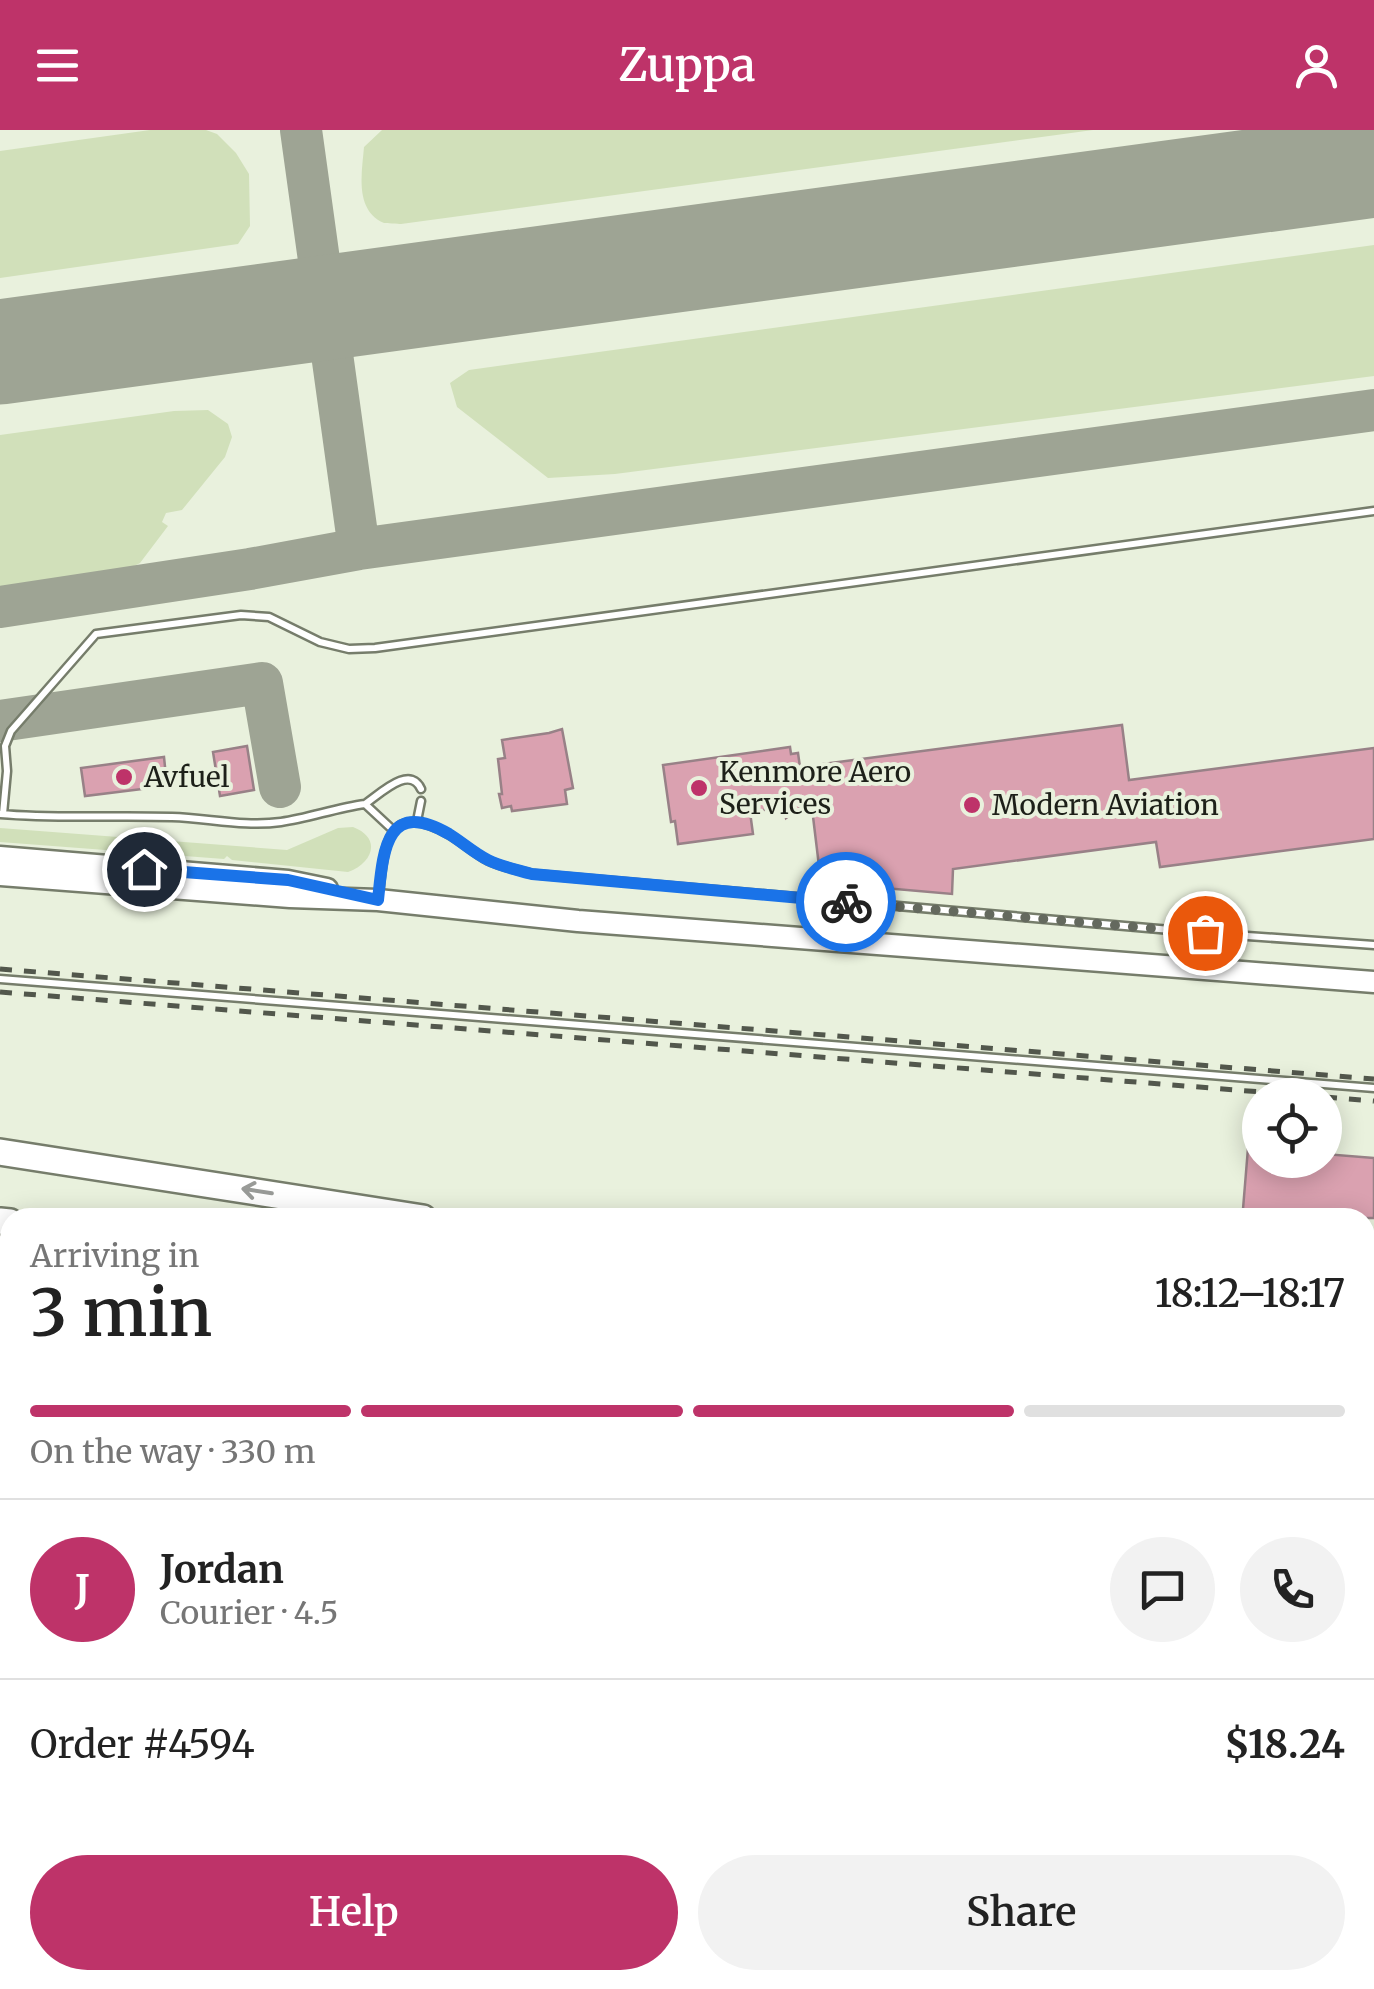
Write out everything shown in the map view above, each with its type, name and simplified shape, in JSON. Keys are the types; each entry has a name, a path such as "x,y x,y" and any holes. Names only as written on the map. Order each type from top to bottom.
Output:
{"highway":[{"path":"0,1152 359,1208"}],"main road":[{"path":"0,857 288,880 378,900"},
{"path":"0,875 378,900 598,922 1374,982"}],"lane":[{"path":"421,789 414,778 405,778 365,804 277,823 161,816 1,814 7,771 5,746 11,731 96,634 241,614 269,617 320,642 348,649 375,648 1374,511"},
{"path":"418,821 421,801"},
{"path":"365,804 394,832"},
{"path":"378,900 384,849 394,832 408,822 418,821 450,835 487,860 532,874 1374,945"},
{"path":"0,979 1374,1088"}],"green space":[{"path":"150,130 206,130 217,134 236,153 249,174 250,226 238,244 0,278 0,151"},
{"path":"382,130 1093,130 401,224 384,223 374,217 364,200 364,147"},
{"path":"1374,245 1374,376 615,474 548,478 457,407 450,383 469,370"},
{"path":"208,410 228,424 232,437 225,457 182,510 166,513 162,522 168,526 140,563 111,578 0,594 0,435 174,411"},
{"path":"353,827 368,837 371,850 363,863 348,872 232,860 227,856 224,859 0,842 0,828 287,850 338,828"}],"building":[{"path":"1122,725 1129,780 1374,748 1374,839 1160,867 1156,842 953,869 952,894 839,884 837,864 819,866 811,800 786,818 784,807 750,812 753,834 678,844 675,821 671,822 663,765 790,747 791,754 798,753 800,767"},
{"path":"562,729 573,788 565,790 567,804 512,811 511,806 502,808 498,759 505,758 502,740"},
{"path":"247,746 254,790 220,796 213,752"},
{"name":"Avfuel","path":"164,757 167,786 85,796 81,768"},
{"path":"1342,1155 1374,1158 1374,1208 1243,1208 1246,1178 1342,1178"}],"taxiway":[{"path":"301,130 359,549"},
{"path":"0,607 359,549 1374,410"},
{"path":"0,721 262,683 280,787"}],"runway":[{"path":"0,352 1374,165"}],"railway":[{"path":"0,969 1374,1079"},
{"path":"0,992 1242,1090"},
{"path":"1342,1098 1374,1101"}],"way so far":[{"path":"846,902 1205,933"}],"place":[{"name":"Avfuel","path":"124,777"},
{"name":"Kenmore Aero Services","path":"699,788"},
{"name":"Modern Aviation","path":"972,805"}],"route":[{"path":"144,869 288,880 378,900 384,849 394,832 408,822 418,821 450,835 487,860 532,874 846,902"}]}
